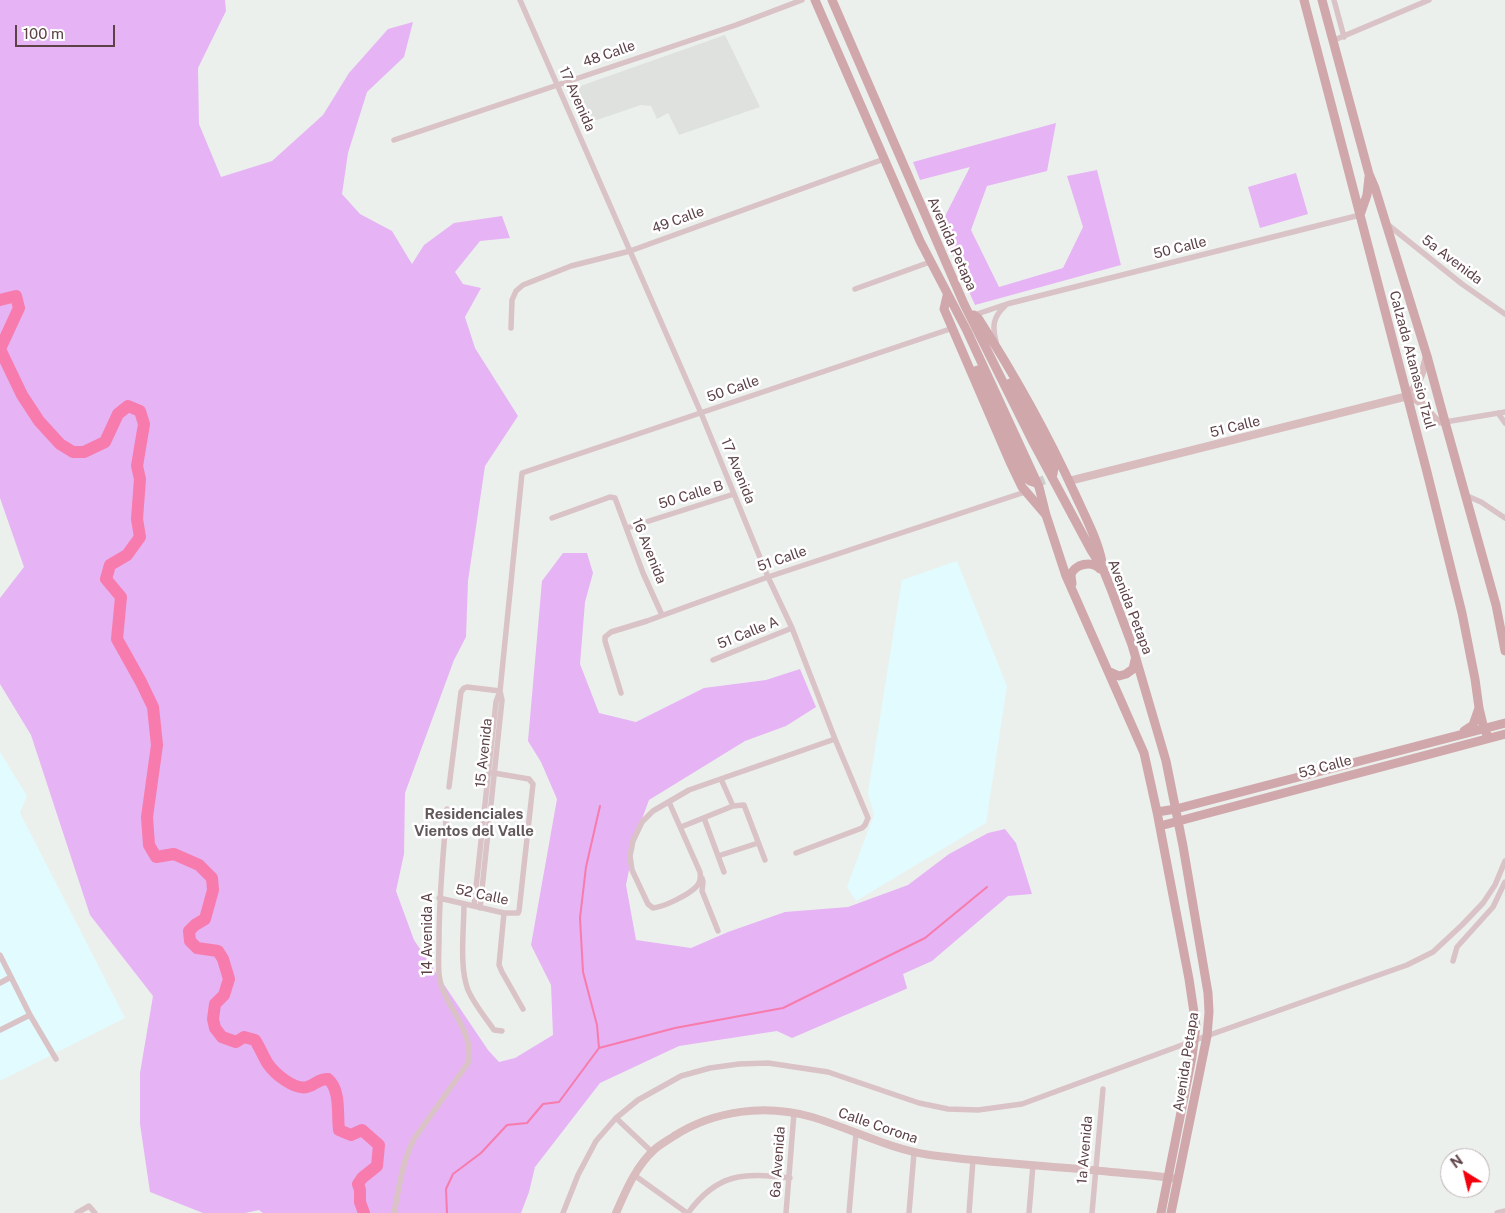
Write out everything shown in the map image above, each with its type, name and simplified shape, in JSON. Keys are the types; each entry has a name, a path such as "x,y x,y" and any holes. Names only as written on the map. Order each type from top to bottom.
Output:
{"main road":[{"name":"Avenida Petapa","path":"815,0 930,262 967,331 1039,487 1066,576 1139,739 1146,761 1160,826 1196,1026 1161,1213"},
{"name":"Avenida Petapa","path":"832,0 964,304 1032,440 1103,569 1135,658 1166,761 1208,992 1209,1012 1207,1036 1171,1213"},
{"name":"Calzada Atanasio Tzul","path":"1304,0 1408,396 1462,613 1484,729 1497,736"},
{"name":"Calzada Atanasio Tzul","path":"1322,0 1369,174 1427,356 1496,605 1505,651"},
{"path":"1360,215 1368,194 1369,174"},
{"path":"947,296 944,309 1010,462 1025,492 1046,515"},
{"path":"947,296 960,334 1011,447 1026,478 1036,483"},
{"path":"964,304 969,307 974,315 1053,464 1053,474"},
{"path":"974,315 978,318 998,350 1045,432 1085,516 1102,559 1103,569"},
{"path":"1076,600 1072,575 1081,566 1089,563 1096,564 1109,585"},
{"path":"1108,670 1119,676 1126,674 1133,669 1135,658"},
{"path":"1447,738 1466,730 1474,724 1479,708"},
{"name":"53 Calle","path":"1157,812 1176,809 1505,724"},
{"name":"53 Calle","path":"1160,826 1497,736"}],"street":[{"name":"17 Avenida","path":"520,0 701,413 768,577 792,628 868,818 868,822 862,828 796,853"},
{"name":"48 Calle","path":"394,140 736,25 802,0"},
{"path":"1334,0 1344,37"},
{"path":"1332,41 1429,0"},
{"name":"49 Calle","path":"511,328 512,300 516,291 523,285 571,266 630,251 884,159"},
{"name":"50 Calle","path":"974,315 1007,304 1360,215"},
{"name":"5a Avenida","path":"1386,224 1455,279 1505,314"},
{"path":"855,289 930,262"},
{"path":"998,350 994,320 997,313 1007,304"},
{"name":"50 Calle","path":"522,473 953,328"},
{"path":"1427,356 1422,376 1408,396 1421,403 1437,421 1445,422 1505,412"},
{"name":"51 Calle","path":"1069,481 1408,396"},
{"path":"1498,413 1505,423"},
{"name":"15 Avenida","path":"477,907 502,700 500,690 522,473"},
{"name":"51 Calle","path":"621,693 605,637 611,632 768,577 1025,492"},
{"name":"50 Calle B","path":"627,528 734,494"},
{"path":"1464,495 1481,502 1505,518"},
{"name":"16 Avenida","path":"552,518 613,497 615,498 643,573 662,615"},
{"name":"51 Calle A","path":"713,660 792,628"},
{"path":"449,787 461,692 467,687 500,690"},
{"path":"701,876 697,886 692,890 664,905 655,908 651,907 642,893 632,870 630,856 633,841 642,822 653,811 689,790 835,739"},
{"name":"52 Calle","path":"439,898 504,913 515,914 519,911 533,784 529,779 492,773"},
{"path":"721,779 733,806"},
{"path":"669,802 701,876 703,882 702,891 718,930"},
{"path":"680,827 733,806 744,805 765,860"},
{"name":"14 Avenida A","path":"394,1213 407,1152 414,1139 468,1063 470,1054 468,1038 443,989 439,974 439,898 447,809"},
{"path":"704,818 724,872"},
{"path":"718,856 758,843"},
{"path":"563,1213 578,1175 596,1141 616,1118 638,1100 681,1076 710,1068 768,1063 828,1072 919,1103 948,1109 978,1110 1022,1104 1194,1040 1407,965 1433,952 1448,940 1483,903 1495,885 1505,861"},
{"path":"1453,961 1457,947 1493,907 1505,882"},
{"path":"464,904 463,972 468,989 494,1030 502,1031"},
{"path":"504,913 499,965 523,1010"},
{"path":"0,955 30,1015 56,1059"},
{"path":"0,983 11,978"},
{"path":"0,1030 30,1015"},
{"name":"1a Avenida","path":"1092,1213 1103,1089"},
{"name":"Calle Corona","path":"616,1213 634,1175 652,1152 661,1144 701,1121 720,1115 752,1111 770,1110 794,1113 914,1152 973,1160 1178,1179"},
{"name":"6a Avenida","path":"786,1213 794,1113"},
{"path":"616,1118 652,1152"},
{"path":"849,1213 856,1133"},
{"path":"909,1213 914,1152"},
{"path":"969,1213 973,1160"},
{"path":"1029,1213 1033,1165"},
{"path":"634,1175 688,1213 709,1190 721,1182 734,1177 762,1175 790,1178"},
{"path":"77,1213 88,1207 95,1213"},
{"path":"1497,1213 1505,1211"}],"shaded area":[{"path":"0,0 225,0 226,11 198,68 199,124 221,177 272,161 323,115 349,73 388,29 413,22 404,57 367,92 348,153 342,194 360,214 392,231 412,264 424,245 454,223 502,216 510,238 480,241 455,272 463,284 481,288 465,317 475,348 518,416 485,466 468,581 466,637 454,660 405,793 404,854 396,891 414,940 488,1050 499,1062 515,1058 553,1035 551,985 531,945 557,799 541,762 528,741 542,581 563,553 587,553 593,573 585,602 580,664 599,713 636,722 704,688 766,680 800,669 816,707 786,726 745,741 649,800 636,835 626,885 636,940 691,948 728,932 785,912 848,907 908,885 949,854 988,833 1005,829 1016,843 1032,894 1008,896 932,961 903,974 906,989 792,1038 777,1031 679,1046 600,1083 535,1167 529,1192 521,1213 263,1213 259,1210 245,1213 203,1213 150,1192 140,1124 140,1073 153,996 90,915 31,735 0,684 0,598 24,567 0,498"},
{"path":"725,35 760,107 679,135 668,113 657,119 651,106 641,105 582,125 569,90"},
{"path":"1056,123 1047,171 987,186 971,230 999,287 1063,268 1083,227 1067,176 1097,170 1121,265 975,305 940,226 970,167 920,180 913,162"},
{"path":"1296,173 1308,214 1260,228 1248,187"},
{"path":"957,561 1007,686 986,823 856,901 847,887 874,815 868,793 902,580"},
{"path":"0,752 27,796 20,813 125,1018 0,1081"}],"waterway":[{"path":"0,300 16,296 19,308 0,349"},
{"path":"0,349 22,395 39,421 60,444 73,452 84,452 105,442 118,414 128,406 140,411 144,424 137,466 140,479 137,519 140,537 127,555 110,565 106,579 121,597 117,639 153,707 157,745 147,817 149,845 156,857 174,854 199,865 212,878 213,890 205,919 189,931 190,941 197,948 218,951 223,959 229,979 224,995 215,1004 213,1019 215,1028 222,1037 236,1042 244,1037 255,1040 271,1068 291,1084 307,1087 321,1080 328,1079 337,1096 339,1130 351,1135 362,1130 379,1145 377,1166 362,1178 358,1184 360,1202 364,1213"},
{"path":"599,1048 597,1025 583,972 580,918 586,867 600,806"},
{"path":"447,1213 446,1189 453,1174 481,1153 507,1125 527,1123 543,1104 559,1102 599,1048 675,1028 783,1008 925,938 987,887"}],"tunnel":[{"path":"1036,483 1049,478 1053,474"}],"district":[{"name":"Residenciales Vientos del Valle","path":"474,822"}]}
